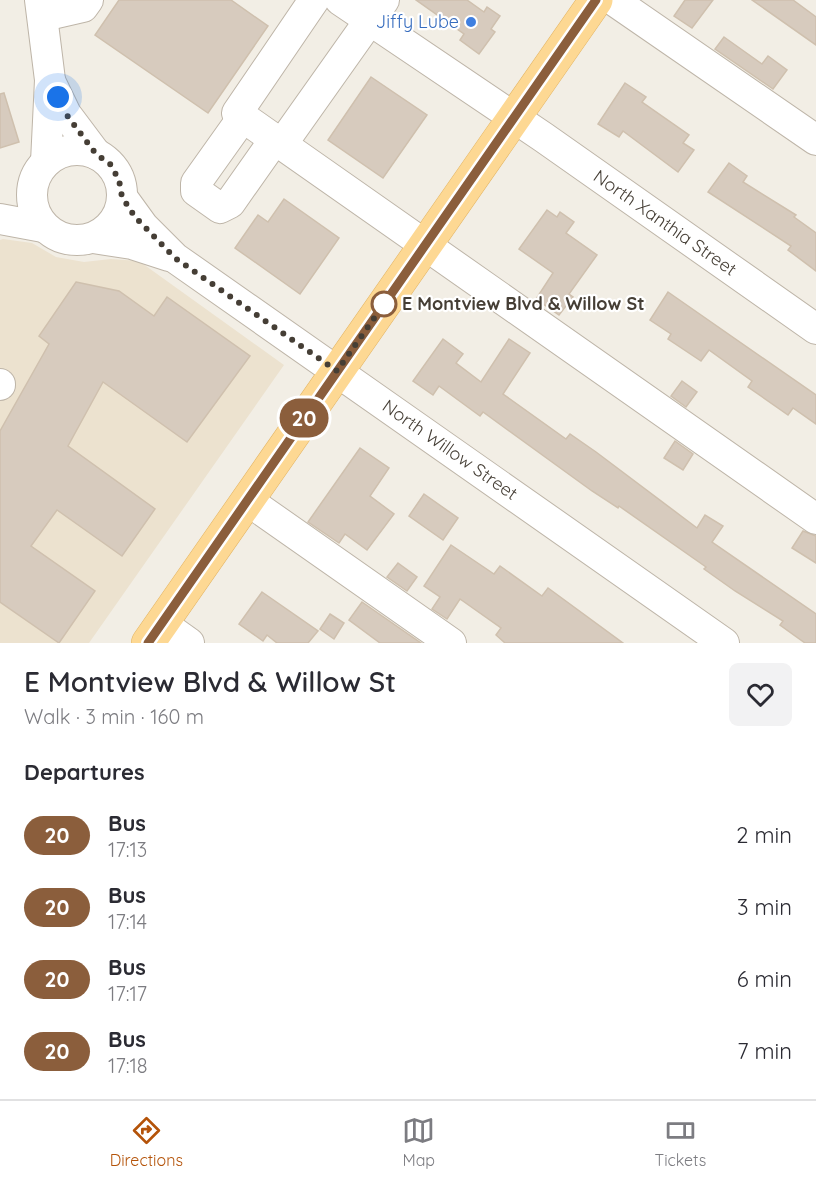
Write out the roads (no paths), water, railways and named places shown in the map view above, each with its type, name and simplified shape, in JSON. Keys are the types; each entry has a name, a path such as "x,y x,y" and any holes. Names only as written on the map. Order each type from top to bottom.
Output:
{"main road":[{"path":"154,633 596,0"}],"street":[{"path":"43,227 34,212 31,194 41,169 50,80 42,8 83,7 88,0"},
{"path":"314,0 237,113 816,519"},
{"name":"North Xanthia Street","path":"340,0 377,10 514,117 816,329"},
{"path":"613,0 816,140"},
{"path":"243,117 196,183 196,191 220,208 230,203 279,142 377,10"},
{"path":"0,219 22,221 43,227 58,237 75,241 93,238 108,229 118,214 122,197 119,180 110,164 96,154 66,114 50,80"},
{"path":"0,201 61,153 78,150 96,154"},
{"name":"North Willow Street","path":"122,197 143,226 175,258 724,643"},
{"name":"North Willow Street","path":"93,238 132,244 175,258"},
{"path":"247,500 451,643"},
{"path":"154,633 189,643"}],"place":[{"name":"Jiffy Lube","path":"471,22"},
{"name":"E Montview Blvd & Willow St","path":"384,304"}]}
